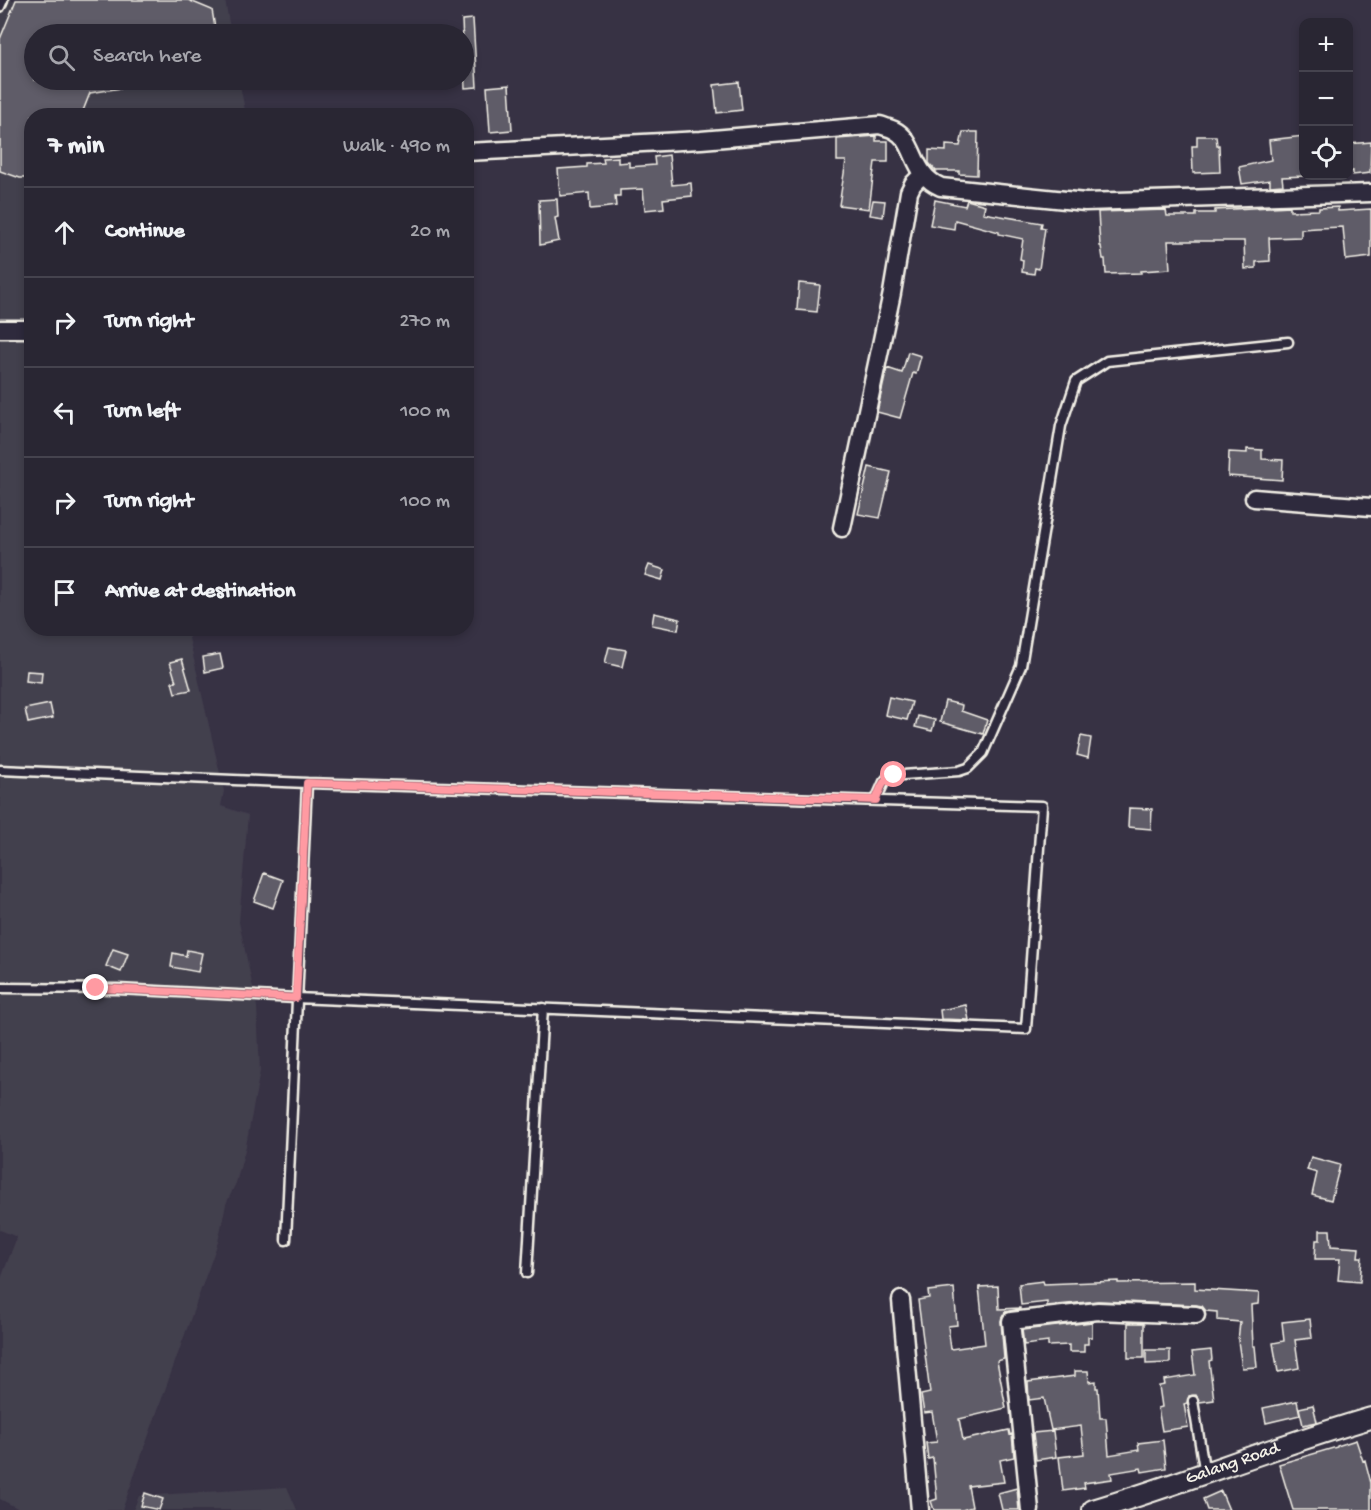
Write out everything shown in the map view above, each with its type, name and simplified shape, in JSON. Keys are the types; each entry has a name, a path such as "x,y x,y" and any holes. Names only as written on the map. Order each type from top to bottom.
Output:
{"street":[{"path":"474,152 701,140 880,125 896,130 905,140 922,175 930,183 941,187 1085,202 1371,193"},
{"path":"842,528 892,293 909,192 922,175"},
{"path":"0,329 24,329"},
{"path":"1254,498 1371,507"},
{"path":"901,1300 921,1510"},
{"path":"1030,1510 1011,1321 1098,1311 1196,1315"},
{"name":"Galang Road","path":"1093,1510 1371,1418"}],"lane":[{"path":"0,7 3,0"},
{"path":"876,800 889,776 959,771 968,768 983,753 1021,666 1061,426 1076,381 1107,361 1288,342"},
{"path":"0,770 307,783 1042,806 1026,1029 117,989 0,988"},
{"path":"286,1240 307,783"},
{"path":"527,1273 543,1008"},
{"path":"1193,1401 1205,1474"}],"shaded area":[{"path":"0,0 225,0 229,24 24,24 24,90 241,90 245,108 24,108 24,636 189,636 224,791 221,806 248,815 239,922 257,1007 260,1071 246,1146 236,1183 226,1204 218,1242 122,1510 21,1510 0,1499 0,1281 17,1237 0,1230"},
{"path":"287,1487 297,1510 133,1510 139,1496"}],"building":[{"path":"16,0 188,0 212,10 214,24 24,24 24,90 108,90 90,93 84,108 24,108 24,178 0,171 0,39"},
{"path":"473,19 473,24 462,24 462,20"},
{"path":"474,36 477,87 474,87"},
{"path":"739,82 742,110 717,113 714,85"},
{"path":"509,85 512,130 490,132 487,87"},
{"path":"963,132 978,132 977,175 959,174 959,171 936,171 929,163 929,150 946,151 946,145 960,146"},
{"path":"876,136 876,141 888,141 888,162 875,162 869,209 839,205 846,161 837,161 837,139"},
{"path":"1197,136 1216,136 1217,145 1219,145 1220,172 1193,173 1192,146 1197,146"},
{"path":"1299,137 1299,176 1282,177 1283,185 1270,186 1270,180 1242,184 1239,167 1271,160 1269,140"},
{"path":"1371,142 1370,173 1353,175 1353,144"},
{"path":"669,155 672,185 691,183 692,196 663,199 664,208 645,210 643,189 620,190 620,196 615,196 616,206 590,209 589,193 560,196 558,169 587,167 587,164 604,163 603,158 618,157 618,163 629,162 629,167 655,165 654,157"},
{"path":"557,199 558,217 555,218 559,241 540,245 539,200"},
{"path":"873,200 885,201 883,217 870,215"},
{"path":"935,200 965,206 967,200 985,205 983,213 1042,223 1041,227 1045,228 1039,269 1035,268 1034,274 1022,272 1023,260 1020,259 1023,239 955,220 954,229 930,225"},
{"path":"1290,206 1290,211 1338,207 1338,211 1371,209 1371,257 1346,260 1343,227 1301,229 1301,237 1269,238 1270,261 1256,262 1256,268 1245,269 1244,241 1168,241 1170,269 1106,274 1105,259 1103,259 1100,246 1098,212 1166,210 1167,216 1196,216 1196,213 1215,213 1215,210"},
{"path":"799,283 820,285 817,312 797,310"},
{"path":"908,352 921,356 916,374 913,373 900,418 877,412 887,368 902,373"},
{"path":"1247,449 1262,450 1262,459 1283,460 1282,480 1228,476 1229,452 1247,453"},
{"path":"869,467 891,472 880,518 858,514"},
{"path":"649,565 665,570 662,580 645,575"},
{"path":"654,613 680,619 678,630 652,625"},
{"path":"609,647 626,650 622,667 605,663"},
{"path":"220,654 223,668 205,672 203,657"},
{"path":"182,659 191,690 175,693 172,682 176,682 170,662"},
{"path":"27,671 42,672 41,683 26,681"},
{"path":"889,697 912,702 907,720 885,715"},
{"path":"945,701 962,705 961,711 987,720 983,734 940,722"},
{"path":"50,704 53,718 28,723 25,709"},
{"path":"918,716 935,720 932,731 915,727"},
{"path":"1081,736 1091,738 1088,758 1077,755"},
{"path":"1129,808 1152,809 1151,829 1128,827"},
{"path":"264,873 283,880 273,908 254,901"},
{"path":"113,949 128,954 121,972 106,966"},
{"path":"187,950 202,953 198,972 171,967 173,953 186,956"},
{"path":"966,1005 969,1020 941,1019 940,1010"},
{"path":"1311,1157 1340,1165 1331,1200 1312,1195 1317,1173 1307,1170"},
{"path":"1320,1230 1330,1230 1331,1246 1359,1248 1358,1257 1362,1257 1360,1282 1338,1280 1340,1259 1315,1259 1316,1240 1320,1240"},
{"path":"1043,1281 1044,1284 1118,1281 1118,1283 1195,1282 1195,1289 1259,1293 1258,1304 1251,1305 1253,1346 1255,1346 1257,1367 1242,1368 1238,1341 1240,1322 1217,1320 1217,1312 1206,1311 1202,1306 1196,1305 1098,1301 1047,1306 1047,1302 1021,1305 1019,1284"},
{"path":"998,1286 999,1309 1020,1308 1005,1312 1001,1321 1004,1359 997,1361 1006,1408 959,1419 963,1440 1009,1430 1010,1435 1012,1434 1014,1457 1000,1460 1004,1482 968,1486 972,1507 962,1510 934,1510 931,1501 937,1499 933,1458 928,1459 926,1443 937,1442 932,1412 924,1413 921,1395 930,1393 918,1300 929,1298 928,1291 954,1288 957,1325 948,1326 951,1349 985,1344 979,1287"},
{"path":"1310,1319 1312,1338 1295,1340 1299,1368 1278,1372 1273,1343 1284,1341 1282,1322"},
{"path":"1092,1322 1092,1337 1088,1337 1088,1344 1084,1344 1084,1352 1069,1352 1069,1345 1048,1346 1048,1342 1024,1345 1022,1330"},
{"path":"1128,1323 1144,1323 1144,1358 1128,1358"},
{"path":"1146,1350 1170,1350 1170,1363 1146,1364"},
{"path":"1211,1350 1212,1360 1209,1361 1214,1400 1200,1402 1196,1395 1189,1396 1187,1403 1184,1404 1188,1427 1162,1431 1158,1408 1162,1407 1159,1386 1165,1385 1164,1380 1195,1375 1192,1352"},
{"path":"1075,1371 1088,1371 1089,1382 1096,1381 1100,1418 1106,1418 1109,1455 1139,1450 1138,1443 1163,1440 1166,1468 1142,1472 1141,1468 1111,1473 1112,1479 1084,1483 1085,1488 1063,1491 1059,1457 1084,1454 1081,1426 1051,1430 1044,1398 1029,1400 1028,1382 1075,1376"},
{"path":"1297,1401 1300,1415 1266,1423 1263,1408"},
{"path":"1313,1405 1317,1422 1303,1425 1299,1408"},
{"path":"1053,1431 1056,1457 1036,1460 1033,1433"},
{"path":"1356,1440 1363,1461 1365,1460 1371,1483 1371,1510 1293,1510 1279,1464"},
{"path":"1017,1488 1019,1510 1002,1510 998,1493"},
{"path":"1221,1491 1229,1510 1207,1510 1203,1499"},
{"path":"145,1493 163,1499 159,1510 141,1506"}],"route":[{"path":"96,988 296,998 307,783 876,800 884,782 889,776 894,775"}]}
